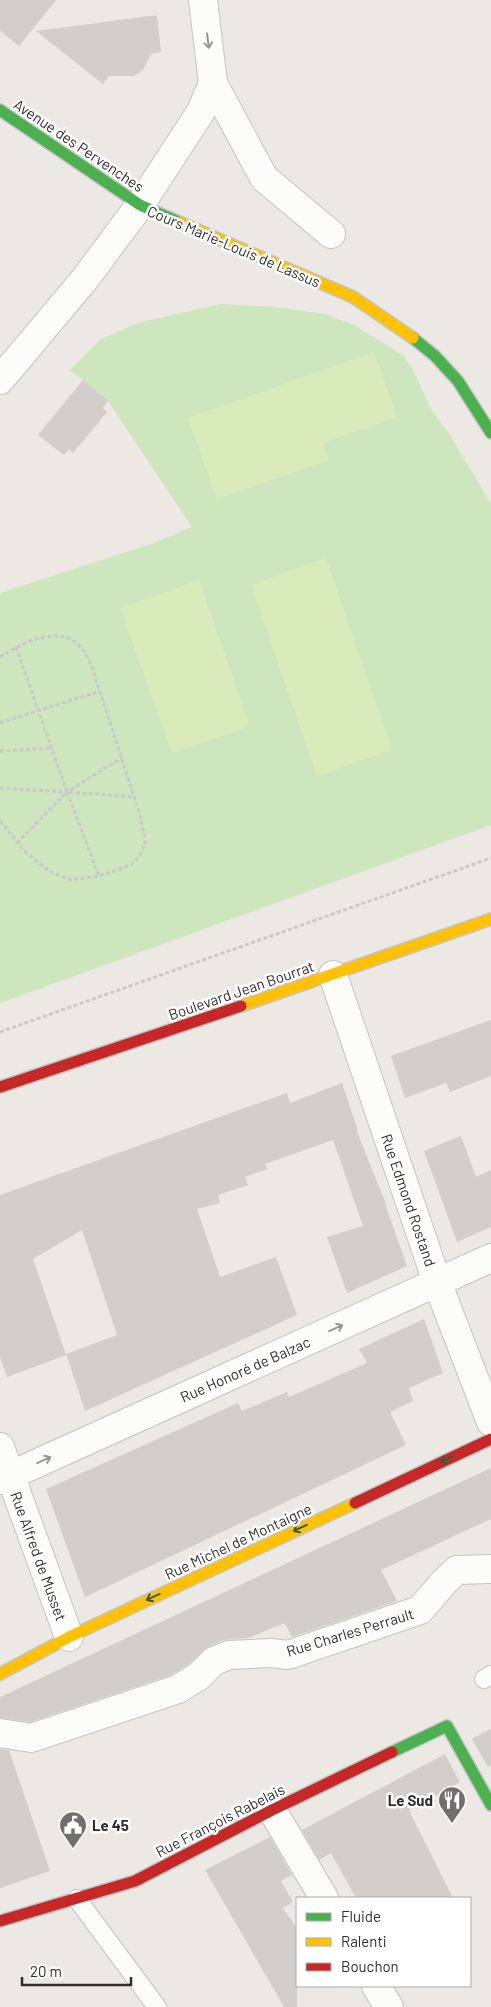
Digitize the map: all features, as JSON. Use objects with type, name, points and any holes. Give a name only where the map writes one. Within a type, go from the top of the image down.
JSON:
[{"type":"street","points":[[203,0],[213,83],[264,178],[331,234]]},
{"type":"street","points":[[140,205],[200,113],[213,83]]},
{"type":"street","name":"Avenue des Pervenches","points":[[0,110],[140,205]]},
{"type":"street","name":"Cours Marie-Louis de Lassus","points":[[0,380],[84,280],[140,205],[353,298],[385,316],[433,355],[459,382],[491,433]]},
{"type":"street","name":"Boulevard Jean Bourrat","points":[[0,1087],[332,975],[491,919]]},
{"type":"street","name":"Rue Edmond Rostand","points":[[332,975],[437,1282],[491,1422]]},
{"type":"street","name":"Rue Honoré de Balzac","points":[[5,1478],[491,1258]]},
{"type":"street","name":"Rue Michel de Montaigne","points":[[0,1674],[69,1637],[491,1439]]},
{"type":"street","name":"Rue Alfred de Musset","points":[[0,1447],[5,1478],[69,1637]]},
{"type":"street","name":"Rue Charles Perrault","points":[[0,1733],[31,1738],[178,1689],[199,1676],[214,1661],[229,1655],[271,1653],[288,1655],[420,1610],[457,1570],[491,1569]]},
{"type":"street","name":"Rue François Rabelais","points":[[0,1921],[135,1881],[272,1810],[447,1726],[491,1805]]},
{"type":"street","points":[[272,1810],[323,1897]]},
{"type":"street","points":[[377,1987],[389,2007]]},
{"type":"lane","points":[[77,1899],[157,2007]]},
{"type":"path","points":[[0,658],[16,647],[55,636],[69,639],[81,646],[91,664],[100,691],[134,797],[144,833],[145,844],[139,857],[131,865],[99,876],[71,880],[49,871],[23,850],[0,820]]},
{"type":"path","points":[[16,647],[99,876]]},
{"type":"path","points":[[0,723],[100,691]]},
{"type":"path","points":[[0,751],[52,748]]},
{"type":"path","points":[[17,843],[67,792],[121,758]]},
{"type":"path","points":[[0,788],[134,797]]},
{"type":"path","points":[[0,1032],[491,858]]},
{"type":"green space","points":[[221,304],[274,307],[325,314],[352,324],[404,356],[413,370],[432,411],[449,434],[491,504],[491,825],[0,1003],[0,593],[151,544],[192,527],[108,401],[70,370],[101,339],[141,322]]},
{"type":"green space","points":[[374,352],[397,417],[323,443],[329,460],[217,499],[188,418]]},
{"type":"green space","points":[[326,558],[392,750],[317,776],[251,585]]},
{"type":"green space","points":[[199,580],[250,726],[172,753],[120,608]]},
{"type":"building","points":[[0,0],[56,0],[19,46],[0,31]]},
{"type":"building","points":[[157,15],[161,52],[151,54],[143,70],[134,76],[109,76],[103,84],[36,31]]},
{"type":"building","points":[[83,380],[108,401],[103,408],[107,412],[73,453],[69,449],[64,455],[38,435]]},
{"type":"building","points":[[491,1020],[491,1076],[450,1092],[446,1083],[405,1098],[391,1056]]},
{"type":"building","points":[[342,1083],[357,1132],[386,1204],[407,1266],[347,1293],[327,1237],[363,1226],[333,1140],[265,1164],[267,1169],[245,1177],[248,1185],[218,1195],[220,1203],[197,1209],[220,1277],[276,1257],[297,1315],[85,1411],[66,1354],[117,1335],[82,1230],[33,1259],[66,1355],[7,1377],[0,1357],[0,1195],[287,1093],[290,1103]]},
{"type":"building","points":[[461,1136],[476,1177],[491,1170],[491,1227],[457,1242],[424,1151]]},
{"type":"building","points":[[424,1319],[443,1373],[409,1388],[413,1401],[390,1412],[406,1445],[85,1597],[46,1489],[238,1403],[242,1411],[287,1392],[289,1397],[367,1363],[359,1349]]},
{"type":"building","points":[[491,1468],[491,1519],[381,1570],[397,1601],[292,1637],[285,1623],[248,1638],[223,1640],[208,1647],[189,1664],[171,1675],[30,1722],[0,1718],[0,1697]]},
{"type":"building","points":[[491,1729],[491,1765],[488,1767],[472,1739]]},
{"type":"building","points":[[0,1749],[9,1750],[50,1871],[0,1888]]},
{"type":"building","points":[[445,1754],[460,1782],[409,1811],[452,1897],[355,1897],[331,1853],[319,1860],[302,1830]]},
{"type":"building","points":[[270,1837],[292,1875],[281,1881],[293,1902],[283,1908],[296,1928],[297,2007],[284,2007],[205,1870]]},
{"type":"traffic: fast","points":[[0,110],[140,205],[179,222]]},
{"type":"traffic: fast","points":[[413,338],[435,356],[458,381],[491,433]]},
{"type":"traffic: fast","points":[[392,1752],[447,1726],[491,1805]]},
{"type":"traffic: slow","points":[[179,222],[353,297],[413,338]]},
{"type":"traffic: slow","points":[[241,1006],[491,919]]},
{"type":"traffic: slow","points":[[0,1674],[69,1637],[355,1503]]},
{"type":"traffic: jam","points":[[0,1087],[241,1006]]},
{"type":"traffic: jam","points":[[355,1503],[491,1439]]},
{"type":"traffic: jam","points":[[0,1921],[135,1881],[272,1810],[392,1752]]},
{"type":"place","name":"Le Sud","points":[[452,1824]]},
{"type":"place","name":"Le 45","points":[[73,1849]]}]
